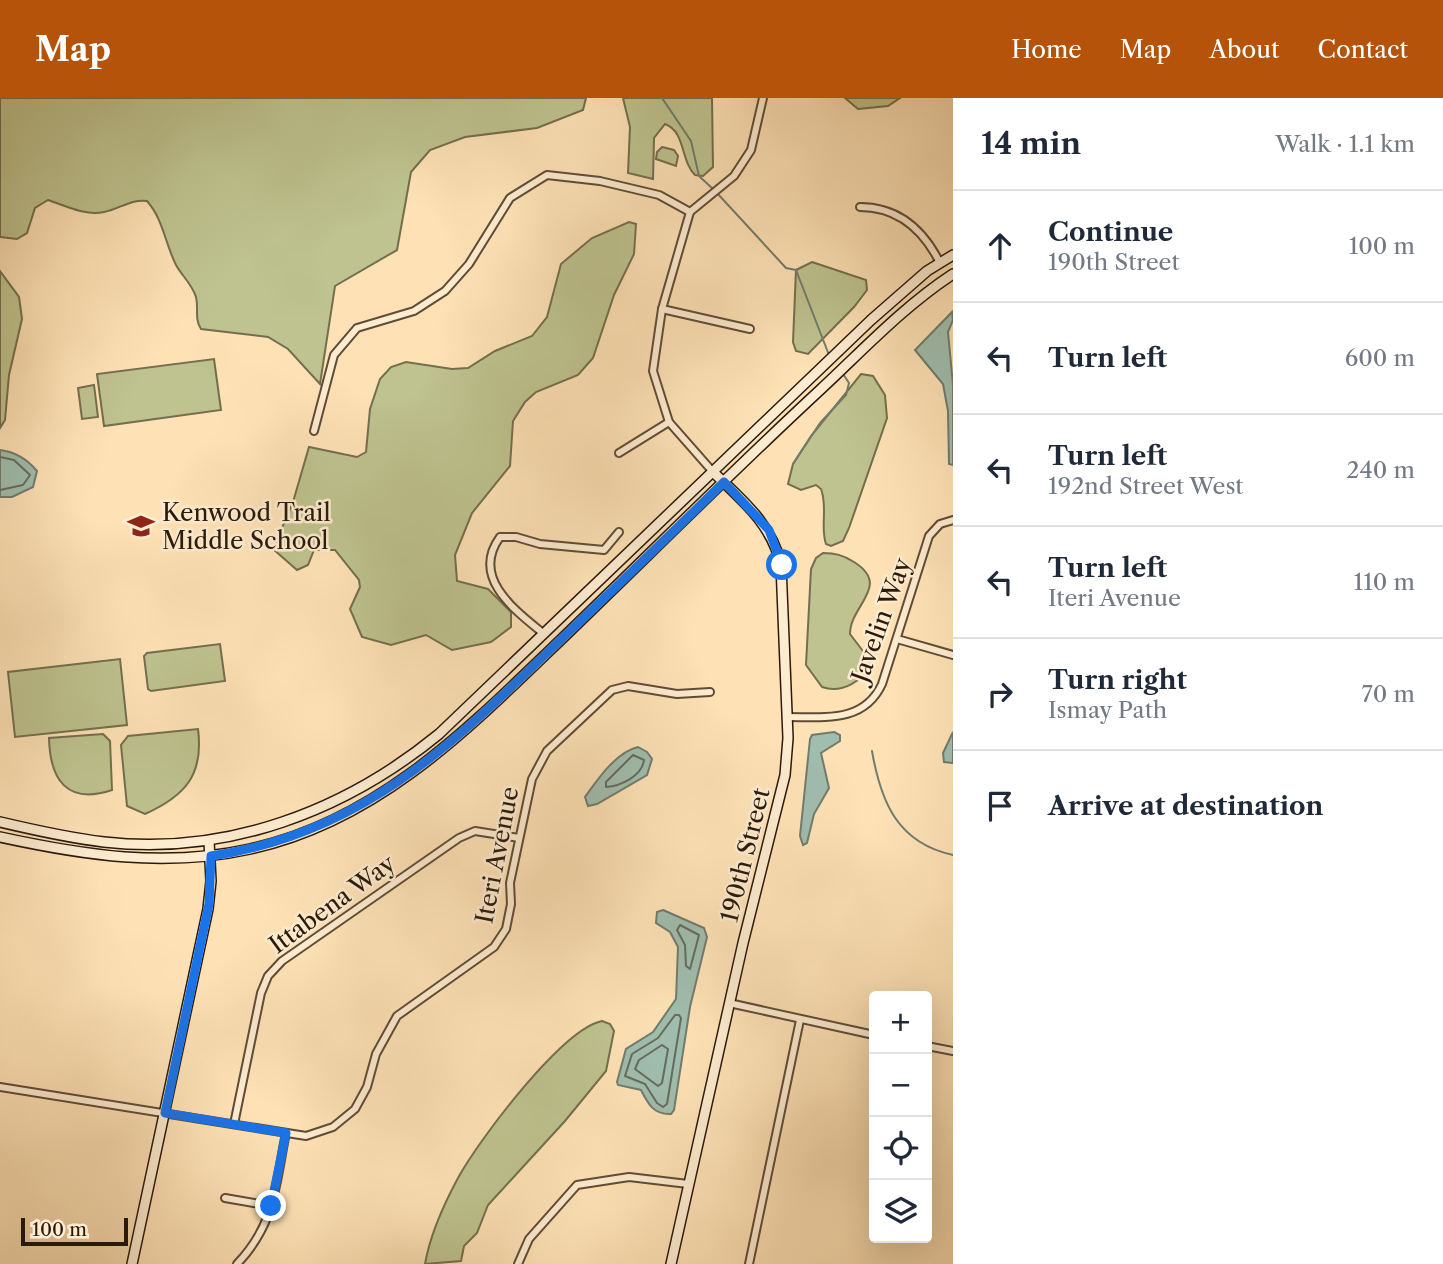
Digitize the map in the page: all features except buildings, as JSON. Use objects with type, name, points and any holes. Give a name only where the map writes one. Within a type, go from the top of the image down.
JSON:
[{"type":"main road","points":[[0,822],[107,842],[209,841],[307,815],[378,779],[439,734],[871,320],[953,255]]},
{"type":"main road","points":[[0,837],[102,856],[167,859],[211,856],[254,849],[312,831],[371,801],[404,780],[484,714],[911,305],[953,275]]},
{"type":"main road","name":"190th Street","points":[[671,1264],[729,1003],[779,805],[787,762],[788,717],[778,551],[763,523],[713,472]]},
{"type":"main road","points":[[132,1264],[209,904],[209,841]]},
{"type":"street","points":[[713,472],[669,422],[653,371],[662,309],[690,212],[734,176],[751,150],[763,98]]},
{"type":"street","points":[[314,431],[334,355],[357,328],[414,311],[444,291],[469,264],[510,198],[547,175],[600,181],[659,195],[690,212]]},
{"type":"street","points":[[860,207],[877,207],[907,220],[924,236],[940,263]]},
{"type":"street","points":[[662,309],[750,329]]},
{"type":"street","points":[[619,453],[669,422]]},
{"type":"street","name":"Javelin Way","points":[[788,717],[839,716],[861,710],[879,691],[929,536],[940,524],[953,520]]},
{"type":"street","points":[[544,634],[511,608],[494,585],[493,547],[500,537],[604,550],[620,532]]},
{"type":"street","points":[[897,639],[953,655]]},
{"type":"street","name":"Iteri Avenue","points":[[0,1087],[306,1136],[333,1127],[355,1109],[367,1087],[376,1054],[397,1016],[494,947],[506,929],[510,883],[519,838],[538,764],[547,751],[606,695],[628,686],[677,694],[710,692]]},
{"type":"street","name":"Ittabena Way","points":[[234,1124],[261,993],[268,976],[282,961],[459,838],[475,831],[519,838]]},
{"type":"street","points":[[729,1003],[869,1034]]},
{"type":"street","points":[[749,1264],[800,1020]]},
{"type":"street","points":[[932,1047],[953,1051]]},
{"type":"street","points":[[237,1264],[256,1245],[267,1223],[286,1133]]},
{"type":"street","points":[[517,1264],[529,1239],[577,1185],[640,1177],[688,1184]]},
{"type":"street","points":[[225,1198],[271,1206]]},
{"type":"green space","points":[[0,98],[586,98],[583,110],[537,128],[465,137],[430,150],[411,172],[397,250],[335,286],[320,384],[288,349],[268,337],[201,329],[194,292],[176,265],[160,223],[147,201],[135,201],[110,211],[90,213],[48,200],[35,208],[27,233],[17,239],[0,237]]},
{"type":"green space","points":[[623,98],[712,98],[713,167],[703,176],[695,175],[676,133],[665,124],[654,138],[653,179],[628,173],[630,127]]},
{"type":"green space","points":[[845,98],[900,98],[888,106],[858,109]]},
{"type":"green space","points":[[662,147],[674,150],[678,156],[676,166],[656,159],[657,152]]},
{"type":"green space","points":[[629,222],[636,224],[634,254],[614,295],[593,358],[578,375],[536,392],[525,402],[513,421],[510,466],[472,513],[455,555],[457,581],[488,589],[511,612],[511,627],[491,642],[452,650],[426,635],[391,645],[362,637],[350,609],[360,587],[359,580],[335,550],[314,550],[308,565],[297,570],[273,549],[293,502],[309,447],[357,457],[366,452],[370,409],[380,379],[391,367],[406,362],[452,369],[468,368],[495,351],[532,336],[547,317],[561,264],[592,238]]},
{"type":"green space","points":[[812,262],[866,280],[867,290],[808,354],[796,351],[793,342],[796,270]]},
{"type":"green space","points":[[0,271],[19,297],[22,319],[9,375],[5,420],[0,428]]},
{"type":"green space","points":[[214,359],[221,410],[104,426],[97,374]]},
{"type":"green space","points":[[861,374],[873,376],[885,395],[887,418],[849,528],[843,541],[831,546],[826,544],[824,537],[824,503],[821,489],[816,485],[801,490],[788,484],[793,464],[811,436]]},
{"type":"green space","points":[[94,385],[98,417],[82,419],[78,388]]},
{"type":"green space","points":[[823,553],[850,560],[865,571],[869,579],[869,588],[850,634],[872,663],[857,680],[837,689],[822,687],[806,665],[811,569],[816,558]]},
{"type":"green space","points":[[220,644],[225,681],[151,691],[148,689],[144,656],[147,653]]},
{"type":"green space","points":[[120,659],[127,725],[15,737],[8,672]]},
{"type":"green space","points":[[198,729],[198,759],[189,782],[181,791],[171,800],[145,814],[127,806],[121,745],[128,736]]},
{"type":"green space","points":[[103,734],[110,741],[112,790],[96,794],[73,791],[64,785],[53,766],[49,738]]},
{"type":"green space","points":[[602,1021],[610,1024],[614,1031],[606,1071],[565,1121],[488,1205],[477,1233],[464,1246],[461,1261],[425,1264],[434,1231],[448,1198],[483,1139],[544,1064],[585,1029]]},
{"type":"water","points":[[952,312],[953,320],[948,332],[953,385],[953,465],[949,464],[948,411],[943,384],[915,350]]},
{"type":"water","points":[[0,450],[21,457],[37,471],[33,487],[12,497],[0,497]]},
{"type":"water","points":[[834,732],[840,735],[840,741],[821,753],[829,788],[814,814],[807,843],[803,845],[800,836],[810,739],[812,735]]},
{"type":"water","points":[[953,732],[953,763],[944,762],[943,753]]},
{"type":"water","points":[[638,747],[652,759],[647,775],[597,804],[588,806],[585,797],[602,775],[622,754]]},
{"type":"water","points":[[663,910],[704,928],[707,937],[690,1007],[674,1110],[671,1114],[656,1111],[641,1090],[618,1085],[617,1082],[626,1049],[653,1032],[676,999],[678,947],[670,932],[656,923],[657,912]]},
{"type":"waterway","points":[[662,98],[691,141],[699,176],[713,189]]},
{"type":"waterway","points":[[717,193],[786,268],[796,270],[829,355]]},
{"type":"waterway","points":[[793,464],[820,423],[846,395],[849,383],[843,374]]},
{"type":"waterway","points":[[872,751],[881,788],[895,818],[918,841],[953,855]]},
{"type":"place","name":"Kenwood Trail Middle School","points":[[141,526]]},
{"type":"route","points":[[271,1206],[286,1133],[165,1113],[209,904],[211,856],[254,849],[312,831],[371,801],[426,764],[484,714],[724,482],[769,530],[782,565]]}]
